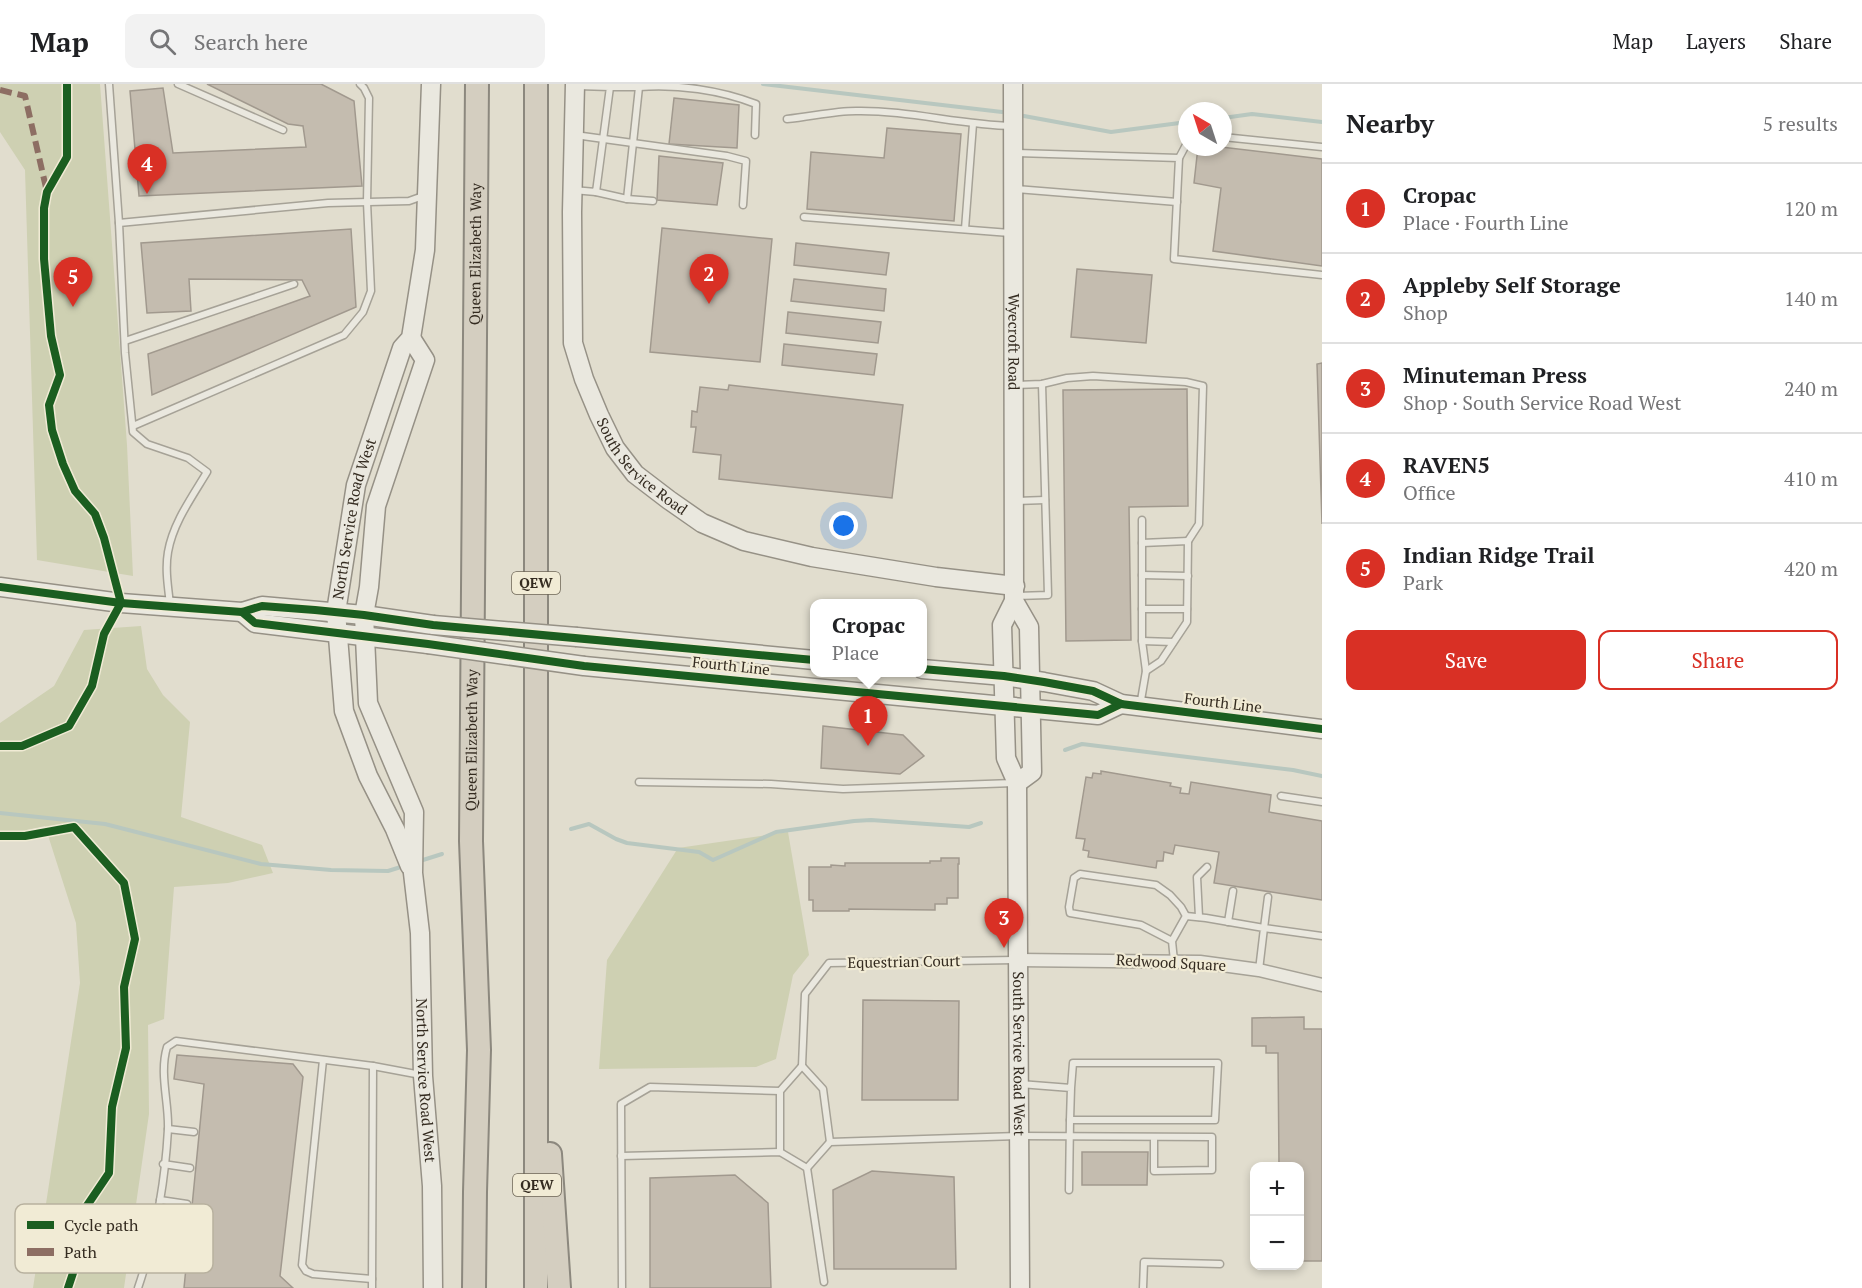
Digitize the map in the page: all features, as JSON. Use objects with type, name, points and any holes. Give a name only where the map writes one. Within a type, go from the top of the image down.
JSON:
[{"type":"highway","name":"Queen Elizabeth Way","points":[[474,1288],[479,1050],[471,829],[477,84]]},
{"type":"highway","name":"QEW","points":[[536,84],[536,1288]]},
{"type":"highway","points":[[537,1082],[549,1135],[559,1288]]},
{"type":"highway","points":[[467,1288],[475,1192]]},
{"type":"street","name":"North Service Road West","points":[[413,873],[395,829],[368,776],[344,711],[336,612],[356,485],[402,348],[411,338],[425,250],[431,84]]},
{"type":"street","name":"Wyecroft Road","points":[[1013,84],[1015,595],[1029,627],[1031,709]]},
{"type":"street","name":"South Service Road","points":[[575,85],[573,343],[584,380],[599,415],[615,448],[635,474],[702,523],[744,541],[812,557],[936,577],[1015,595]]},
{"type":"street","name":"North Service Road West","points":[[411,338],[425,360],[376,506],[369,587],[364,615],[368,703],[414,812],[413,873],[420,933],[423,1076],[432,1186],[433,1288]]},
{"type":"street","points":[[0,587],[121,603],[242,612]]},
{"type":"street","name":"Wyecroft Road","points":[[1005,706],[1002,625],[1015,595]]},
{"type":"street","name":"Fourth Line","points":[[242,612],[262,606],[336,612],[433,625],[810,660]]},
{"type":"street","name":"Fourth Line","points":[[242,612],[255,623],[584,666],[1098,715],[1121,704]]},
{"type":"street","name":"Fourth Line","points":[[927,669],[1004,676],[1093,691],[1121,704],[1322,729]]},
{"type":"street","name":"South Service Road West","points":[[1005,706],[1006,758],[1017,783],[1020,1288]]},
{"type":"street","points":[[1017,783],[1032,772],[1031,709]]},
{"type":"street","name":"Redwood Square","points":[[1018,960],[1200,962],[1259,970],[1322,985]]},
{"type":"lane","points":[[109,84],[133,432],[147,444],[188,458],[207,472],[178,522],[168,551],[166,572],[170,607]]},
{"type":"lane","points":[[178,84],[283,130]]},
{"type":"lane","points":[[133,426],[344,335],[363,312],[371,291],[367,202],[369,98],[360,84]]},
{"type":"lane","points":[[575,85],[639,87],[659,84],[730,93],[756,104],[755,135]]},
{"type":"lane","points":[[596,192],[610,87]]},
{"type":"lane","points":[[627,199],[639,87]]},
{"type":"lane","points":[[787,119],[856,111],[973,124],[1013,126]]},
{"type":"lane","points":[[965,229],[973,124]]},
{"type":"lane","points":[[574,135],[727,156],[746,161],[743,205]]},
{"type":"lane","points":[[1232,138],[1322,147]]},
{"type":"lane","points":[[1013,153],[1179,158],[1174,259],[1322,275]]},
{"type":"lane","points":[[1014,189],[1177,202]]},
{"type":"lane","points":[[573,190],[653,201]]},
{"type":"lane","points":[[119,223],[328,203],[409,201],[427,194]]},
{"type":"lane","points":[[804,217],[1014,233]]},
{"type":"lane","points":[[125,341],[294,284]]},
{"type":"lane","points":[[1014,385],[1042,384],[1067,378],[1093,376],[1186,382],[1203,386],[1199,524],[1188,541],[1187,622],[1161,660],[1146,672]]},
{"type":"lane","points":[[1015,595],[1048,595],[1042,384]]},
{"type":"lane","points":[[1014,501],[1045,500]]},
{"type":"lane","points":[[1140,706],[1146,672],[1142,641],[1142,520]]},
{"type":"lane","points":[[1142,543],[1188,541]]},
{"type":"lane","points":[[1142,575],[1188,576]]},
{"type":"lane","points":[[1142,609],[1187,609]]},
{"type":"lane","points":[[1142,641],[1173,642]]},
{"type":"lane","points":[[639,782],[771,784],[843,789],[1017,783]]},
{"type":"lane","points":[[1281,796],[1322,802]]},
{"type":"lane","points":[[1199,917],[1197,877],[1207,867]]},
{"type":"lane","points":[[1172,941],[1141,925],[1070,913],[1074,878],[1080,874],[1156,885],[1170,895],[1186,916]]},
{"type":"lane","points":[[1228,922],[1233,891]]},
{"type":"lane","points":[[1259,970],[1268,897]]},
{"type":"lane","points":[[1186,916],[1322,936]]},
{"type":"lane","points":[[1174,962],[1172,941],[1186,916]]},
{"type":"lane","name":"Equestrian Court","points":[[802,1066],[805,994],[829,963],[1018,960]]},
{"type":"lane","points":[[159,1204],[168,1129],[167,1092],[163,1073],[165,1054],[171,1043],[176,1041],[373,1066],[423,1076]]},
{"type":"lane","points":[[323,1060],[302,1265],[312,1274],[372,1279]]},
{"type":"lane","points":[[1069,1190],[1068,1137],[1073,1063],[1218,1063],[1215,1120],[1070,1120]]},
{"type":"lane","points":[[372,1288],[373,1066]]},
{"type":"lane","points":[[780,1152],[780,1091],[802,1066],[823,1089],[830,1142]]},
{"type":"lane","points":[[1019,1084],[1071,1088]]},
{"type":"lane","points":[[622,1288],[621,1104],[650,1088],[780,1091]]},
{"type":"lane","points":[[168,1129],[194,1132]]},
{"type":"lane","points":[[824,1282],[807,1168],[830,1142],[1019,1136],[1212,1137],[1212,1170],[1154,1171],[1154,1138]]},
{"type":"lane","points":[[621,1156],[780,1152],[807,1168]]},
{"type":"lane","points":[[163,1164],[190,1168]]},
{"type":"lane","points":[[160,1200],[187,1204]]},
{"type":"lane","points":[[1143,1288],[1144,1262],[1220,1264]]},
{"type":"lane","points":[[138,1288],[143,1273]]},
{"type":"green space","points":[[0,84],[100,84],[127,445],[133,576],[37,560],[25,170],[0,132]]},
{"type":"green space","points":[[141,626],[147,669],[163,695],[190,722],[181,817],[262,845],[273,873],[228,883],[174,887],[164,1019],[148,1025],[149,1114],[136,1204],[46,1204],[80,983],[76,923],[45,826],[0,836],[0,723],[54,686],[84,630]]},
{"type":"green space","points":[[788,832],[809,955],[793,975],[776,1059],[756,1067],[599,1069],[607,960],[678,848]]},
{"type":"green space","points":[[35,1273],[126,1273],[124,1288],[33,1288]]},
{"type":"building","points":[[207,84],[321,84],[354,101],[362,186],[139,196],[130,91],[163,88],[173,153],[306,147],[303,126],[288,124]]},
{"type":"building","points":[[674,98],[739,105],[737,148],[669,144]]},
{"type":"building","points":[[887,128],[961,134],[954,221],[807,209],[811,152],[884,158]]},
{"type":"building","points":[[1232,148],[1322,159],[1322,266],[1213,251],[1221,188],[1194,183],[1197,156],[1232,156]]},
{"type":"building","points":[[659,156],[723,163],[717,205],[657,200]]},
{"type":"building","points":[[662,228],[772,239],[760,362],[650,352]]},
{"type":"building","points":[[351,229],[356,307],[152,395],[148,354],[310,296],[302,280],[189,279],[191,311],[147,313],[141,243]]},
{"type":"building","points":[[796,243],[889,253],[886,275],[794,265]]},
{"type":"building","points":[[1077,269],[1152,275],[1146,343],[1071,337]]},
{"type":"building","points":[[794,279],[886,289],[884,311],[791,301]]},
{"type":"building","points":[[788,312],[881,322],[878,343],[786,333]]},
{"type":"building","points":[[784,344],[877,354],[874,375],[782,365]]},
{"type":"building","points":[[1322,363],[1322,524],[1317,364]]},
{"type":"building","points":[[729,385],[903,405],[892,498],[719,479],[721,455],[693,452],[696,427],[691,427],[692,411],[697,412],[700,387],[728,390]]},
{"type":"building","points":[[1187,389],[1188,506],[1129,507],[1131,640],[1066,641],[1063,390]]},
{"type":"building","points":[[823,726],[903,735],[924,756],[900,774],[821,768]]},
{"type":"building","points":[[1101,771],[1171,783],[1170,786],[1181,788],[1180,793],[1189,794],[1191,782],[1271,795],[1269,812],[1322,821],[1322,900],[1214,883],[1219,852],[1175,845],[1173,854],[1164,852],[1163,861],[1157,861],[1156,868],[1088,857],[1089,851],[1083,850],[1085,839],[1076,838],[1086,777],[1092,778],[1093,773],[1101,774]]},
{"type":"building","points":[[941,858],[959,858],[958,898],[947,898],[947,904],[935,904],[935,910],[813,911],[813,900],[809,900],[809,867],[845,866],[845,863],[930,863],[930,861],[941,861]]},
{"type":"building","points":[[863,1000],[959,1001],[958,1100],[862,1100]]},
{"type":"building","points":[[1304,1017],[1304,1029],[1322,1029],[1322,1261],[1304,1261],[1304,1162],[1279,1162],[1278,1053],[1266,1053],[1266,1046],[1252,1046],[1252,1018]]},
{"type":"building","points":[[177,1055],[293,1064],[303,1077],[280,1276],[293,1288],[184,1288],[185,1273],[213,1273],[213,1204],[192,1204],[204,1084],[174,1079]]},
{"type":"building","points":[[1082,1152],[1148,1152],[1147,1185],[1082,1185]]},
{"type":"building","points":[[872,1171],[954,1177],[956,1269],[834,1269],[833,1190]]},
{"type":"building","points":[[735,1175],[768,1203],[771,1288],[650,1288],[650,1178]]},
{"type":"waterway","points":[[763,84],[1002,112]]},
{"type":"waterway","points":[[1232,117],[1252,114],[1322,122]]},
{"type":"waterway","points":[[1024,116],[1111,132],[1178,123]]},
{"type":"waterway","points":[[1065,750],[1082,744],[1293,770],[1322,776]]},
{"type":"waterway","points":[[0,813],[105,824],[261,864],[331,870],[388,871],[404,866]]},
{"type":"waterway","points":[[571,829],[589,824],[627,843],[699,852],[713,860],[776,832],[854,821],[871,820],[969,827],[981,823]]},
{"type":"waterway","points":[[423,860],[442,854]]},
{"type":"marked path","points":[[0,90],[25,96],[47,192]]},
{"type":"cycle path","points":[[0,746],[22,746],[69,726],[92,686],[104,634],[121,603],[104,538],[95,514],[75,491],[63,464],[52,430],[49,405],[60,375],[51,336],[44,259],[44,208],[47,192],[67,157],[67,84]]},
{"type":"cycle path","points":[[0,587],[121,603],[242,612],[262,606],[315,610],[433,625],[810,660]]},
{"type":"cycle path","points":[[242,612],[255,623],[584,666],[1098,715],[1121,704]]},
{"type":"cycle path","points":[[927,669],[1044,682],[1093,691],[1121,704],[1322,729]]},
{"type":"cycle path","points":[[0,836],[25,836],[74,827],[124,883],[135,939],[124,987],[126,1048],[112,1107],[109,1173],[88,1204]]},
{"type":"cycle path","points":[[68,1288],[73,1273]]},
{"type":"place","name":"RAVEN5","points":[[147,194]]},
{"type":"place","name":"Appleby Self Storage","points":[[709,304]]},
{"type":"place","name":"Indian Ridge Trail","points":[[73,307]]},
{"type":"place","name":"Cropac","points":[[868,746]]},
{"type":"place","name":"Minuteman Press","points":[[1004,948]]}]
